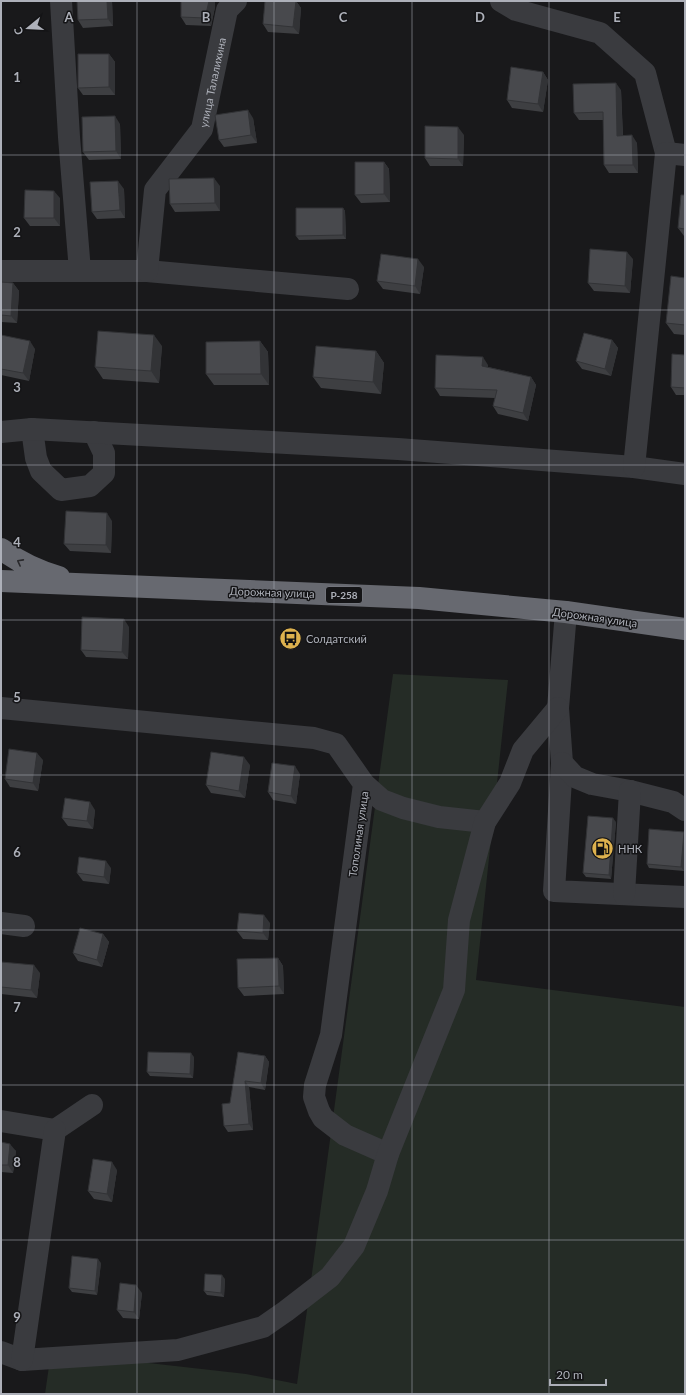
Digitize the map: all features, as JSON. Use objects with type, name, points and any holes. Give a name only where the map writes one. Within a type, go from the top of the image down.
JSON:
[{"type":"highway","points":[[1,548],[18,561],[45,573],[83,584]]},
{"type":"highway","name":"Дорожная улица","points":[[1,581],[419,598],[566,612],[685,629]]},
{"type":"street","points":[[61,1],[69,137],[80,271]]},
{"type":"street","name":"улица Талалихина","points":[[146,271],[155,190],[202,129],[227,10],[236,1]]},
{"type":"street","points":[[501,1],[516,10],[600,33],[645,73],[675,154],[634,467]]},
{"type":"street","points":[[1,271],[146,271],[348,289]]},
{"type":"street","points":[[32,429],[36,458],[41,471],[61,490],[90,486],[104,473],[104,453],[94,432]]},
{"type":"street","points":[[1,432],[32,429],[398,449],[634,467],[685,474]]},
{"type":"street","points":[[566,612],[558,708],[562,763],[554,891],[685,897]]},
{"type":"street","name":"Тополиная улица","points":[[1,708],[314,738],[336,744],[364,784],[331,1035],[315,1085],[314,1097],[318,1111],[323,1118],[345,1135],[388,1154]]},
{"type":"street","points":[[1,1352],[22,1360],[178,1350],[263,1327],[330,1277],[354,1246],[377,1191],[388,1154],[454,990],[459,920],[485,822],[510,783],[523,750],[558,708]]},
{"type":"street","points":[[562,763],[575,777],[592,784],[630,791],[674,802],[685,810]]},
{"type":"street","points":[[364,784],[382,800],[403,808],[439,817],[485,822]]},
{"type":"street","points":[[624,894],[630,791]]},
{"type":"street","points":[[1,923],[24,926]]},
{"type":"street","points":[[1,1121],[55,1130],[92,1105]]},
{"type":"street","points":[[22,1360],[55,1130]]},
{"type":"shaded area","points":[[393,674],[508,680],[476,980],[685,1007],[685,1394],[45,1394],[51,1352],[246,1374],[297,1384]]},
{"type":"building","points":[[77,1],[107,1],[108,19],[78,20]]},
{"type":"building","points":[[181,1],[209,1],[205,18],[181,17]]},
{"type":"building","points":[[265,1],[296,1],[293,27],[263,24]]},
{"type":"building","points":[[78,54],[109,54],[109,87],[78,88]]},
{"type":"building","points":[[511,67],[543,72],[538,104],[507,100]]},
{"type":"building","points":[[616,83],[617,136],[632,135],[633,165],[604,165],[603,112],[574,113],[573,84]]},
{"type":"building","points":[[248,110],[251,135],[219,140],[215,115]]},
{"type":"building","points":[[115,116],[116,151],[83,152],[82,117]]},
{"type":"building","points":[[425,126],[458,127],[458,159],[425,158]]},
{"type":"building","points":[[355,162],[384,162],[384,194],[355,195]]},
{"type":"building","points":[[214,178],[215,203],[170,204],[169,179]]},
{"type":"building","points":[[118,181],[120,210],[92,212],[90,182]]},
{"type":"building","points":[[25,190],[54,191],[54,218],[24,218]]},
{"type":"building","points":[[681,195],[685,195],[685,229],[678,228]]},
{"type":"building","points":[[296,208],[343,208],[343,235],[296,236]]},
{"type":"building","points":[[590,249],[627,252],[625,286],[588,283]]},
{"type":"building","points":[[381,254],[418,259],[415,286],[377,281]]},
{"type":"building","points":[[671,276],[685,278],[685,325],[666,323]]},
{"type":"building","points":[[1,282],[13,283],[11,316],[1,315]]},
{"type":"building","points":[[98,331],[154,335],[151,371],[95,367]]},
{"type":"building","points":[[584,333],[612,340],[605,369],[576,361]]},
{"type":"building","points":[[1,335],[30,341],[23,373],[1,369]]},
{"type":"building","points":[[260,341],[261,374],[206,374],[206,342]]},
{"type":"building","points":[[316,346],[376,351],[373,382],[313,377]]},
{"type":"building","points":[[672,354],[685,355],[685,388],[671,387]]},
{"type":"building","points":[[436,355],[483,357],[482,366],[531,377],[523,413],[493,406],[497,390],[435,388]]},
{"type":"building","points":[[66,511],[107,513],[106,545],[64,544]]},
{"type":"building","points":[[82,617],[124,619],[122,652],[81,650]]},
{"type":"building","points":[[9,749],[37,753],[33,783],[5,779]]},
{"type":"building","points":[[211,752],[244,757],[239,791],[206,785]]},
{"type":"building","points":[[272,763],[295,766],[291,796],[268,792]]},
{"type":"building","points":[[65,798],[90,802],[87,821],[62,818]]},
{"type":"building","points":[[588,816],[613,818],[609,875],[583,873]]},
{"type":"building","points":[[649,829],[684,832],[681,867],[647,864]]},
{"type":"building","points":[[79,857],[106,861],[104,877],[77,873]]},
{"type":"building","points":[[239,913],[264,915],[263,933],[237,931]]},
{"type":"building","points":[[80,928],[103,934],[97,960],[73,953]]},
{"type":"building","points":[[278,958],[279,986],[238,988],[237,959]]},
{"type":"building","points":[[1,962],[34,965],[31,990],[1,987]]},
{"type":"building","points":[[148,1052],[191,1053],[190,1074],[147,1072]]},
{"type":"building","points":[[238,1052],[265,1056],[261,1083],[245,1081],[249,1124],[224,1126],[222,1104],[230,1103]]},
{"type":"building","points":[[1,1142],[10,1144],[8,1165],[1,1165]]},
{"type":"building","points":[[93,1159],[112,1162],[107,1194],[88,1191]]},
{"type":"building","points":[[72,1256],[98,1259],[95,1291],[69,1288]]},
{"type":"building","points":[[205,1274],[222,1275],[221,1293],[204,1291]]},
{"type":"building","points":[[120,1283],[136,1285],[134,1312],[117,1310]]},
{"type":"place","name":"Солдатский","points":[[290,638]]},
{"type":"place","name":"ННК","points":[[602,848]]}]
